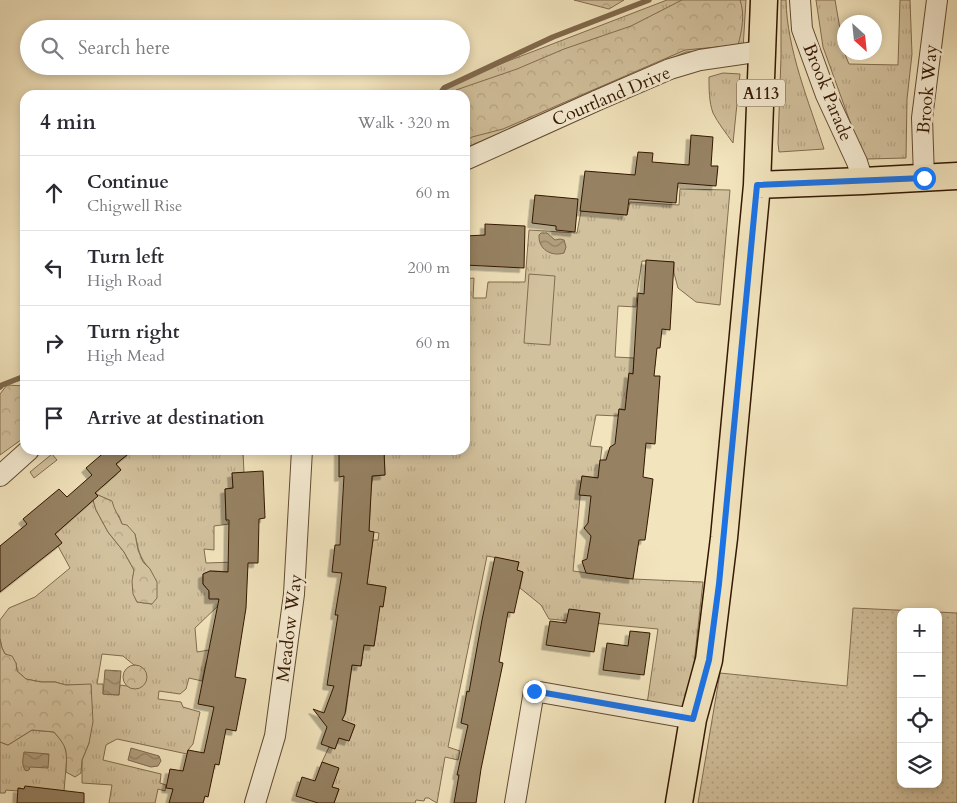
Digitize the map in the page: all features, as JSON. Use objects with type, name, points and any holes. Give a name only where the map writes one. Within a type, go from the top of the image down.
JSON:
[{"type":"main road","name":"A113","points":[[679,803],[693,719],[709,660],[719,584],[757,185],[764,0]]},
{"type":"main road","points":[[757,185],[957,176]]},
{"type":"street","name":"Brook Parade","points":[[800,0],[802,29],[826,95],[864,181]]},
{"type":"street","name":"Brook Way","points":[[924,178],[922,118],[937,0]]},
{"type":"street","name":"Courtland Drive","points":[[470,158],[670,69],[700,60],[762,50]]},
{"type":"street","points":[[0,476],[23,455]]},
{"type":"street","name":"Meadow Way","points":[[255,803],[275,736],[294,594],[302,455]]},
{"type":"street","points":[[514,803],[534,691],[693,719]]},
{"type":"green space","points":[[574,0],[624,0],[609,9]]},
{"type":"green space","points":[[667,0],[746,0],[743,49],[686,52],[470,146],[470,90],[442,90],[443,86]]},
{"type":"green space","points":[[682,0],[740,0],[742,22],[738,45],[685,50],[503,129],[470,138],[470,90],[456,90],[631,26]]},
{"type":"green space","points":[[781,0],[786,0],[790,38],[824,149],[779,152]]},
{"type":"green space","points":[[816,0],[835,0],[838,15],[837,60],[847,60],[849,64],[898,65],[900,0],[910,0],[912,54],[907,99],[906,158],[867,159],[861,152],[823,47]]},
{"type":"green space","points":[[723,73],[740,74],[733,143],[713,113],[710,100],[709,77]]},
{"type":"green space","points":[[680,189],[730,190],[720,305],[696,302],[678,288],[674,273],[674,262],[642,261],[636,307],[618,306],[615,357],[634,358],[633,374],[629,374],[626,398],[630,410],[619,409],[618,416],[596,415],[590,446],[602,447],[598,478],[582,476],[573,571],[633,579],[703,582],[688,718],[646,711],[658,629],[549,619],[541,605],[520,588],[523,572],[517,570],[519,562],[487,556],[448,747],[460,751],[458,760],[445,757],[437,803],[429,798],[425,798],[424,801],[416,800],[415,803],[334,803],[339,789],[332,787],[338,768],[322,762],[329,747],[335,749],[339,738],[349,741],[355,725],[342,720],[346,711],[352,665],[361,666],[364,645],[374,646],[377,628],[371,627],[376,606],[383,607],[386,587],[367,584],[373,540],[378,540],[379,533],[369,531],[373,476],[385,475],[384,455],[470,455],[470,278],[474,278],[473,298],[486,298],[488,282],[525,282],[529,230],[577,233],[581,211],[627,215],[630,202],[679,205]]},
{"type":"green space","points":[[529,274],[555,276],[550,345],[524,343]]},
{"type":"green space","points":[[7,385],[20,386],[20,441],[0,455],[0,394]]},
{"type":"green space","points":[[51,455],[57,460],[34,478],[30,472]]},
{"type":"green space","points":[[127,455],[243,455],[244,473],[232,473],[233,488],[225,489],[226,520],[229,524],[214,526],[214,550],[204,549],[206,563],[236,562],[237,572],[210,571],[203,574],[203,584],[209,591],[209,598],[220,599],[220,604],[195,628],[197,652],[209,650],[221,665],[206,662],[202,681],[189,678],[186,689],[180,694],[159,691],[158,699],[181,702],[183,707],[200,712],[193,744],[187,754],[117,739],[106,745],[103,760],[161,774],[160,783],[166,785],[165,791],[158,789],[155,803],[109,803],[112,785],[82,783],[82,760],[89,743],[91,685],[66,685],[26,679],[17,671],[16,663],[5,654],[0,639],[0,620],[9,608],[35,597],[70,568],[58,546],[62,543],[55,534],[93,500],[96,510],[108,532],[124,552],[134,570],[132,586],[137,602],[152,604],[150,569],[141,557],[135,534],[122,524],[111,501],[98,495],[90,487],[103,486],[121,470],[116,464]],"holes":[[[102,654],[123,656],[134,665],[139,666],[131,688],[120,685],[119,695],[103,694],[103,684],[97,684]]]},
{"type":"green space","points":[[98,495],[112,501],[122,524],[127,525],[135,534],[138,550],[143,562],[150,569],[157,582],[157,598],[152,604],[137,602],[133,594],[132,581],[134,570],[124,552],[108,532],[96,510],[93,500]]},
{"type":"green space","points":[[853,608],[897,610],[897,788],[942,788],[942,612],[957,613],[957,803],[698,803],[720,673],[847,686]]},
{"type":"green space","points":[[0,639],[5,654],[12,656],[16,663],[17,671],[26,679],[66,685],[91,684],[93,722],[89,743],[82,760],[81,773],[75,777],[66,772],[66,750],[54,732],[32,730],[8,745],[0,742]]},
{"type":"green space","points":[[135,665],[143,669],[147,677],[143,685],[135,689],[127,685],[123,677],[127,669]]},
{"type":"green space","points":[[32,730],[54,732],[64,744],[67,756],[64,791],[25,787],[24,789],[19,788],[18,791],[6,790],[5,793],[0,793],[0,742],[8,745]]},
{"type":"water","points":[[541,233],[547,233],[555,240],[564,240],[566,247],[564,253],[554,254],[546,251],[539,240]]},
{"type":"water","points":[[105,670],[121,671],[119,695],[103,694]]},
{"type":"water","points":[[131,748],[159,756],[161,761],[158,766],[151,767],[128,760]]},
{"type":"water","points":[[24,752],[49,754],[48,768],[30,767],[26,771],[23,764]]},
{"type":"building","points":[[691,135],[713,137],[711,166],[718,166],[716,186],[678,183],[676,203],[629,199],[627,215],[580,211],[585,171],[635,175],[638,152],[653,153],[652,162],[689,165]]},
{"type":"building","points":[[535,195],[578,199],[575,232],[556,230],[556,226],[532,223]]},
{"type":"building","points":[[485,224],[525,226],[524,268],[470,265],[470,236],[485,235]]},
{"type":"building","points":[[646,260],[674,262],[670,330],[662,329],[660,348],[657,348],[654,376],[660,376],[655,444],[646,443],[643,477],[653,479],[650,503],[645,540],[639,540],[633,579],[586,573],[582,561],[587,559],[591,536],[584,528],[588,523],[591,496],[579,495],[582,476],[598,478],[600,460],[606,460],[610,447],[615,444],[619,409],[625,410],[629,373],[633,374],[638,293],[644,294]]},
{"type":"building","points":[[101,455],[127,455],[116,464],[121,470],[95,493],[98,496],[55,534],[62,543],[0,592],[0,546],[27,524],[23,519],[59,489],[67,497],[92,475],[86,468]]},
{"type":"building","points":[[339,455],[384,455],[385,475],[372,476],[369,531],[374,532],[367,584],[386,587],[383,607],[380,606],[374,646],[364,645],[361,666],[352,665],[345,714],[342,720],[355,725],[349,741],[339,738],[335,749],[321,744],[327,727],[313,709],[324,713],[334,686],[327,685],[338,615],[335,615],[342,573],[332,572],[335,545],[340,545],[344,476],[339,477]]},
{"type":"building","points":[[263,471],[265,518],[259,519],[258,563],[248,563],[246,608],[235,677],[246,679],[236,731],[226,729],[219,765],[215,764],[208,797],[205,796],[203,803],[169,803],[173,789],[166,788],[170,769],[183,771],[188,750],[204,753],[214,707],[198,704],[219,599],[209,599],[209,591],[203,584],[203,574],[210,571],[228,572],[229,520],[226,520],[225,489],[233,488],[232,473]]},
{"type":"building","points":[[495,557],[519,562],[517,570],[523,572],[514,613],[508,612],[499,662],[503,663],[481,769],[476,803],[454,803],[459,775],[457,775],[468,725],[461,723],[467,691],[469,692]]},
{"type":"building","points":[[569,609],[600,613],[594,652],[546,645],[550,621],[566,623]]},
{"type":"building","points":[[630,631],[650,633],[644,675],[603,670],[607,643],[628,646]]},
{"type":"building","points":[[322,762],[339,768],[332,787],[339,789],[334,803],[318,803],[296,796],[302,777],[315,781]]},
{"type":"building","points":[[25,786],[84,793],[84,803],[17,803],[18,788],[24,789]]},
{"type":"waterway","points":[[443,90],[553,37],[649,0]]},
{"type":"waterway","points":[[0,387],[20,378]]},
{"type":"route","points":[[534,691],[693,719],[709,660],[719,584],[757,185],[924,178]]}]
